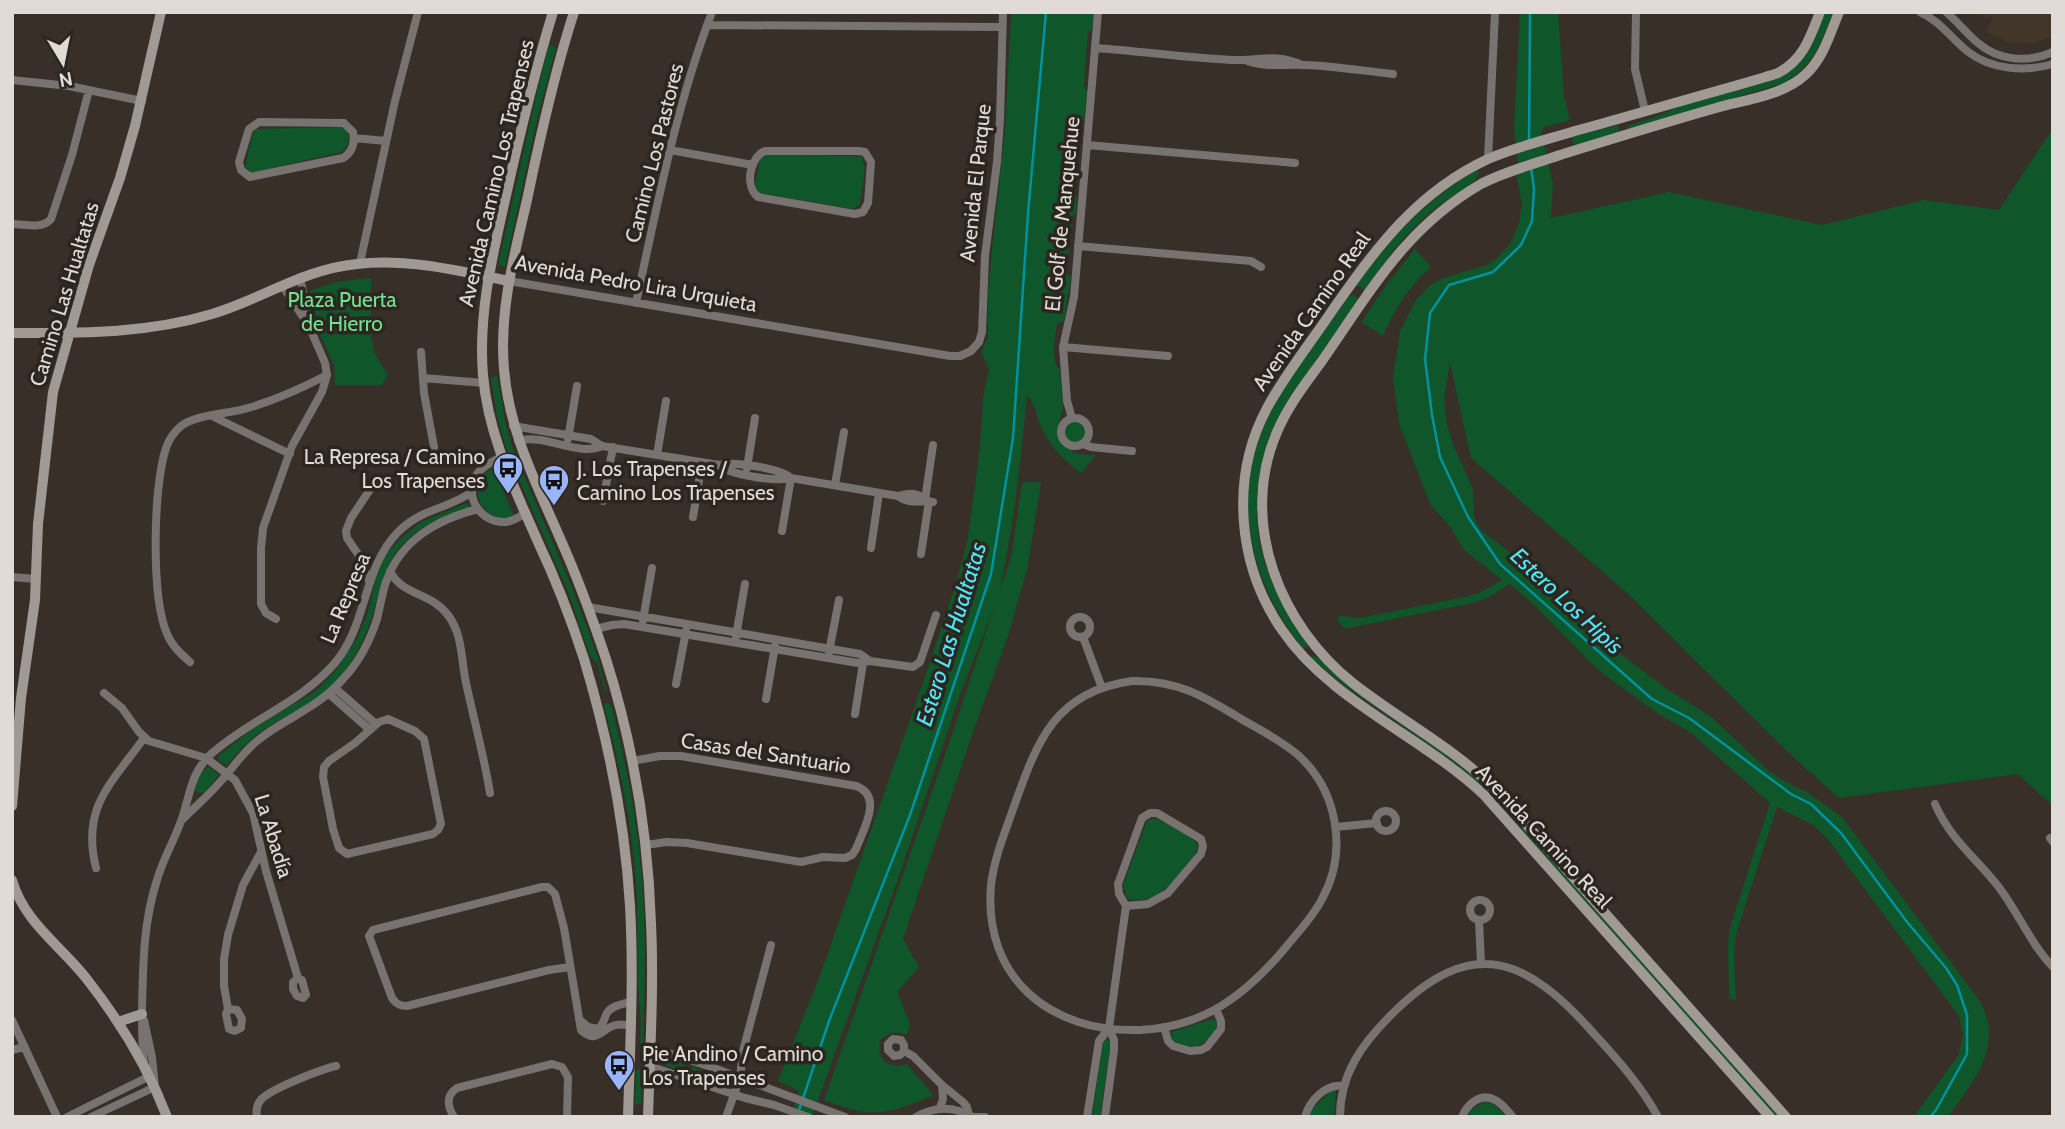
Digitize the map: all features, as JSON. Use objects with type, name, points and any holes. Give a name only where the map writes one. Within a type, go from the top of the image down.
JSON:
[{"type":"main road","name":"Camino Las Hualtatas","points":[[12,803],[20,707],[33,622],[38,524],[51,409],[89,265],[124,165],[142,101],[161,12]]},
{"type":"main road","name":"Avenida Camino Los Trapenses","points":[[554,12],[526,107],[488,277],[482,334],[484,383],[501,457],[567,611],[593,689],[613,774],[626,860],[631,944],[628,1117]]},
{"type":"main road","name":"Avenida Camino Los Trapenses","points":[[574,12],[547,111],[509,281],[504,312],[503,356],[506,392],[518,442],[596,629],[632,761],[646,845],[652,953],[648,1117]]},
{"type":"main road","name":"Avenida Camino Real","points":[[1769,1117],[1484,795],[1452,767],[1325,677],[1300,653],[1273,617],[1255,579],[1244,530],[1244,485],[1252,444],[1267,409],[1282,384],[1385,238],[1416,207],[1452,180],[1488,159],[1784,69],[1796,61],[1804,50],[1820,12]]},
{"type":"main road","points":[[1631,116],[1625,125],[1626,134],[1792,85],[1806,75],[1821,55],[1839,12]]},
{"type":"main road","points":[[547,31],[555,43],[565,44]]},
{"type":"main road","name":"Avenida Camino Real","points":[[1626,134],[1511,171],[1482,184],[1443,210],[1398,253],[1287,412],[1272,445],[1264,478],[1262,519],[1269,558],[1289,605],[1316,646],[1353,683],[1453,753],[1494,788],[1786,1117]]},
{"type":"main road","points":[[1471,191],[1484,172],[1488,159]]},
{"type":"main road","name":"Avenida Pedro Lira Urquieta","points":[[12,333],[122,331],[180,323],[237,305],[300,277],[360,263],[410,264],[509,281]]},
{"type":"main road","points":[[1348,290],[1358,293],[1363,301]]},
{"type":"main road","points":[[1300,653],[1308,653],[1316,646]]},
{"type":"main road","points":[[593,689],[603,697],[616,696]]},
{"type":"main road","points":[[12,880],[20,901],[32,920],[86,978],[118,1022],[149,1076],[167,1117]]},
{"type":"main road","points":[[118,1022],[142,1014]]},
{"type":"main road","points":[[629,1046],[637,1058],[649,1066]]},
{"type":"street","points":[[360,263],[404,61],[418,12]]},
{"type":"street","name":"Camino Los Pastores","points":[[636,303],[670,150],[688,83],[712,12]]},
{"type":"street","name":"Avenida El Parque","points":[[968,353],[979,342],[982,332],[985,256],[1000,120],[1003,12]]},
{"type":"street","name":"El Golf de Manquehue","points":[[1072,418],[1067,395],[1063,346],[1072,309],[1098,12]]},
{"type":"street","points":[[1488,159],[1495,12]]},
{"type":"street","points":[[1636,12],[1635,69],[1644,111]]},
{"type":"street","points":[[1920,12],[1938,22],[1967,51],[1987,62],[2019,69],[2053,64]]},
{"type":"street","points":[[1946,12],[1976,41],[2001,55],[2030,58],[2053,52]]},
{"type":"street","points":[[707,25],[1002,27]]},
{"type":"street","points":[[1095,48],[1245,60],[1263,57],[1302,65],[1393,74]]},
{"type":"street","points":[[12,80],[41,82],[142,101]]},
{"type":"street","points":[[12,224],[40,226],[46,225],[51,219],[89,90]]},
{"type":"street","points":[[340,122],[351,129],[354,138],[351,150],[339,159],[254,178],[247,176],[240,166],[248,132],[256,123],[340,122]]},
{"type":"street","points":[[354,138],[386,141]]},
{"type":"street","points":[[1087,145],[1295,163]]},
{"type":"street","points":[[670,150],[753,165]]},
{"type":"street","points":[[765,151],[861,151],[871,162],[867,206],[863,212],[855,214],[758,197],[750,187],[753,165],[756,156],[765,151]]},
{"type":"street","points":[[1078,246],[1251,261],[1261,267]]},
{"type":"street","points":[[300,277],[309,326]]},
{"type":"street","name":"Avenida Pedro Lira Urquieta","points":[[509,281],[950,356],[968,353]]},
{"type":"street","points":[[276,619],[266,612],[261,604],[261,541],[267,512],[296,438],[322,392],[327,375],[326,363],[309,326],[282,285]]},
{"type":"street","points":[[1063,346],[1168,356]]},
{"type":"street","points":[[421,352],[434,447]]},
{"type":"street","points":[[190,662],[169,639],[160,611],[156,563],[163,457],[172,435],[186,423],[260,405],[327,375]]},
{"type":"street","points":[[423,378],[484,383]]},
{"type":"street","points":[[568,440],[577,386]]},
{"type":"street","points":[[657,455],[666,401]]},
{"type":"street","points":[[212,416],[290,454]]},
{"type":"street","points":[[746,470],[755,418]]},
{"type":"street","points":[[1083,444],[1089,434],[1088,425],[1081,419],[1072,418],[1063,425],[1062,436],[1065,442],[1072,446],[1083,444],[1132,451]]},
{"type":"street","points":[[513,426],[568,440],[590,449],[613,447],[719,465],[727,471],[746,470],[778,480],[791,478],[898,496],[916,503],[929,501]]},
{"type":"street","points":[[835,485],[844,432]]},
{"type":"street","points":[[518,442],[532,439],[568,440]]},
{"type":"street","points":[[920,554],[929,501],[933,446]]},
{"type":"street","points":[[603,501],[613,447]]},
{"type":"street","points":[[501,457],[476,475],[472,492],[474,503],[487,517],[502,522],[511,521],[526,513]]},
{"type":"street","points":[[692,517],[702,462]]},
{"type":"street","points":[[782,531],[791,478]]},
{"type":"street","points":[[369,582],[362,560],[347,538],[346,531],[351,518],[377,479]]},
{"type":"street","name":"La Represa","points":[[149,1076],[141,1033],[142,955],[147,920],[161,867],[200,766],[206,758],[247,727],[322,678],[352,638],[369,582],[382,553],[414,519],[472,492]]},
{"type":"street","points":[[871,548],[879,493]]},
{"type":"street","name":"La Represa","points":[[181,821],[254,743],[306,711],[332,691],[350,671],[366,645],[390,571],[418,536],[445,521],[478,509]]},
{"type":"street","points":[[362,560],[382,553]]},
{"type":"street","points":[[642,627],[652,568]]},
{"type":"street","name":"La Represa","points":[[390,571],[402,587],[434,601],[454,625],[460,642],[465,679],[478,727],[490,793]]},
{"type":"street","points":[[12,577],[36,579]]},
{"type":"street","points":[[735,643],[745,584]]},
{"type":"street","name":"La Represa","points":[[383,593],[402,587]]},
{"type":"street","points":[[829,654],[839,600]]},
{"type":"street","points":[[588,607],[737,633],[775,644],[866,662],[910,667],[920,662],[936,615]]},
{"type":"street","points":[[596,629],[618,624],[735,643],[775,644]]},
{"type":"street","points":[[676,684],[687,624]]},
{"type":"street","points":[[1083,637],[1102,688]]},
{"type":"street","points":[[766,699],[775,644]]},
{"type":"street","points":[[855,714],[866,662]]},
{"type":"street","points":[[1144,681],[1177,686],[1201,695],[1284,744],[1307,765],[1325,791],[1336,827],[1335,864],[1321,902],[1268,968],[1246,989],[1216,1009],[1193,1020],[1139,1030],[1088,1024],[1053,1011],[1032,997],[1007,969],[999,951],[993,928],[991,902],[993,872],[1037,745],[1062,713],[1102,688],[1144,681]]},
{"type":"street","points":[[332,691],[373,727]]},
{"type":"street","points":[[96,868],[91,842],[94,814],[100,800],[144,737],[122,708],[104,693]]},
{"type":"street","points":[[384,719],[391,719],[419,733],[424,739],[441,824],[433,834],[347,854],[337,845],[323,772],[329,761],[373,727],[384,719]]},
{"type":"street","name":"La Abadía","points":[[144,737],[160,746],[206,758],[235,780],[251,807],[261,852],[299,978]]},
{"type":"street","name":"Casas del Santuario","points":[[632,761],[667,755],[681,756],[856,786],[868,793],[871,802],[856,849],[852,855],[845,858],[823,857],[801,862],[687,843],[646,845]]},
{"type":"street","points":[[1935,804],[1954,837],[1997,886],[2038,949],[2053,967]]},
{"type":"street","points":[[1087,1117],[1099,1041],[1109,1028],[1126,906],[1119,894],[1118,884],[1144,816],[1157,813],[1199,838],[1203,846],[1201,855],[1168,893],[1148,904],[1126,906]]},
{"type":"street","points":[[1336,827],[1377,823]]},
{"type":"street","points":[[228,1009],[224,973],[228,935],[243,885],[261,852]]},
{"type":"street","points":[[570,967],[404,1006],[398,1005],[392,998],[369,936],[373,930],[548,887],[555,894],[564,928],[581,1030],[590,1036],[602,1034],[616,1024],[630,1026]]},
{"type":"street","points":[[1479,920],[1481,964]]},
{"type":"street","points":[[726,1117],[740,1078],[743,1051],[771,945]]},
{"type":"street","points":[[1340,1117],[1343,1086],[1351,1065],[1382,1024],[1410,998],[1444,973],[1461,967],[1492,964],[1530,975],[1585,1023],[1621,1063],[1658,1117]]},
{"type":"street","points":[[579,1019],[588,1027],[598,1029],[604,1024],[608,1011],[630,1002]]},
{"type":"street","points":[[1164,1027],[1168,1041],[1173,1046],[1190,1051],[1200,1050],[1209,1044],[1221,1029],[1216,1009]]},
{"type":"street","name":"La Represa","points":[[142,1014],[149,1042],[149,1076]]},
{"type":"street","points":[[12,1020],[57,1117]]},
{"type":"street","points":[[1105,1117],[1114,1050],[1114,1040],[1109,1028]]},
{"type":"street","points":[[12,1050],[24,1047]]},
{"type":"street","points":[[650,1047],[845,1117]]},
{"type":"street","points":[[904,1051],[913,1056],[963,1102],[972,1116]]},
{"type":"street","points":[[454,1117],[448,1099],[457,1087],[552,1064],[562,1067],[567,1073],[568,1117]]},
{"type":"street","points":[[257,1117],[257,1107],[264,1096],[313,1073],[336,1066]]},
{"type":"street","points":[[649,1066],[808,1117]]},
{"type":"street","points":[[67,1117],[149,1076]]},
{"type":"street","points":[[89,1105],[93,1116],[149,1076]]},
{"type":"street","points":[[940,1108],[943,1099],[942,1085]]},
{"type":"street","points":[[1305,1117],[1310,1106],[1323,1091],[1330,1086],[1343,1086]]},
{"type":"street","points":[[1462,1117],[1473,1102],[1486,1097],[1497,1100],[1513,1117]]},
{"type":"street","points":[[916,1117],[940,1108],[985,1117]]},
{"type":"shaded area","points":[[1977,12],[2053,12],[2053,37],[2035,43],[2008,42],[1986,32],[1993,17],[1985,17]]},
{"type":"green space","points":[[1011,12],[1094,12],[1092,29],[1088,33],[1084,121],[1080,123],[1079,132],[1074,192],[1077,196],[1076,214],[1072,216],[1071,235],[1068,238],[1066,273],[1071,277],[1064,321],[1057,324],[1054,348],[1055,360],[1060,370],[1063,407],[1057,432],[1060,442],[1077,454],[1096,455],[1081,473],[1070,464],[1047,437],[1027,395],[1016,492],[1000,588],[1011,558],[1022,482],[1041,482],[1028,566],[1008,636],[903,939],[919,967],[897,992],[910,1024],[907,1035],[893,1033],[880,1040],[880,1053],[885,1062],[894,1065],[907,1064],[934,1096],[897,1109],[876,1112],[846,1108],[824,1100],[994,607],[960,695],[897,882],[812,1117],[790,1117],[799,1091],[778,1081],[819,978],[927,671],[968,538],[980,447],[983,397],[989,369],[981,352],[988,336],[988,291],[1005,130]]},
{"type":"green space","points":[[1520,12],[1558,12],[1564,96],[1570,120],[1544,127],[1541,131],[1553,184],[1551,218],[1669,192],[1822,225],[1924,200],[1999,210],[2053,128],[2053,806],[2018,774],[1839,798],[1791,755],[1626,592],[1471,458],[1450,363],[1444,398],[1447,425],[1473,489],[1474,517],[1481,530],[1538,574],[1608,644],[1670,691],[1710,716],[1769,771],[1807,792],[1842,817],[1979,1000],[1989,1032],[1988,1048],[1976,1076],[1948,1117],[1914,1117],[1959,1054],[1963,1034],[1959,1016],[1826,837],[1813,825],[1777,807],[1736,934],[1736,1000],[1729,999],[1729,931],[1770,803],[1691,733],[1654,711],[1605,675],[1510,584],[1473,603],[1349,628],[1343,628],[1337,619],[1339,616],[1360,618],[1465,597],[1479,593],[1502,580],[1464,550],[1449,525],[1430,504],[1399,423],[1393,378],[1400,331],[1416,300],[1430,285],[1443,278],[1487,265],[1496,259],[1510,244],[1519,224],[1522,203],[1517,179],[1514,129]]},
{"type":"green space","points":[[1825,12],[1833,12],[1815,53],[1803,69],[1784,83],[1628,128],[1678,107],[1779,78],[1798,64],[1809,50]]},
{"type":"green space","points":[[549,44],[556,48],[537,120],[505,267],[498,265]]},
{"type":"green space","points":[[1618,125],[1619,132],[1574,146],[1572,137]]},
{"type":"green space","points":[[257,129],[347,129],[349,139],[346,148],[341,152],[256,172],[245,167],[253,132]]},
{"type":"green space","points":[[767,155],[861,156],[865,168],[860,204],[854,209],[759,193],[755,186],[760,158]]},
{"type":"green space","points":[[1479,170],[1470,185],[1432,211],[1410,232],[1364,292],[1361,287],[1356,286],[1411,220],[1437,197]]},
{"type":"green space","points":[[1415,249],[1431,267],[1403,299],[1383,336],[1361,322]]},
{"type":"green space","name":"Plaza Puerta de Hierro","points":[[371,278],[371,336],[375,354],[388,375],[382,385],[335,385],[334,366],[320,334],[309,291],[336,282]]},
{"type":"green space","points":[[1349,296],[1357,297],[1357,301],[1283,408],[1267,446],[1258,487],[1261,549],[1275,589],[1308,644],[1308,647],[1303,648],[1270,596],[1258,567],[1248,507],[1250,477],[1256,446],[1277,401]]},
{"type":"green space","points":[[497,376],[506,426],[514,452],[573,590],[598,658],[607,692],[597,663],[590,656],[569,594],[508,454],[497,417],[491,377]]},
{"type":"green space","points":[[1075,421],[1083,424],[1086,432],[1083,440],[1075,443],[1067,440],[1064,432],[1067,424]]},
{"type":"green space","points":[[493,468],[514,515],[503,518],[494,516],[480,503],[479,484],[483,475]]},
{"type":"green space","points":[[467,503],[469,509],[421,529],[395,554],[384,577],[368,628],[338,679],[319,696],[254,737],[228,764],[219,761],[219,755],[257,726],[316,691],[337,669],[357,638],[367,615],[381,564],[399,540],[421,522]]},
{"type":"green space","points":[[1310,657],[1319,657],[1450,756],[1487,788],[1780,1117],[1776,1117],[1491,795],[1455,763],[1345,686]]},
{"type":"green space","points":[[605,703],[611,705],[623,757],[641,862],[645,950],[643,1054],[640,1038],[637,900],[633,851],[626,802]]},
{"type":"green space","points":[[209,767],[218,776],[205,792],[199,793],[195,791],[197,780]]},
{"type":"green space","points":[[1154,818],[1190,837],[1198,846],[1196,853],[1175,879],[1158,894],[1138,900],[1127,898],[1123,885],[1147,821]]},
{"type":"green space","points":[[1212,1019],[1217,1021],[1215,1030],[1202,1044],[1188,1046],[1172,1041],[1171,1032]]},
{"type":"green space","points":[[1107,1038],[1111,1043],[1100,1117],[1092,1117],[1103,1040]]},
{"type":"green space","points":[[657,1057],[731,1080],[732,1086],[658,1063]]},
{"type":"green space","points":[[643,1068],[641,1104],[635,1104],[636,1071]]},
{"type":"green space","points":[[1333,1089],[1336,1090],[1334,1117],[1308,1117],[1311,1110]]},
{"type":"green space","points":[[1487,1101],[1506,1117],[1467,1117],[1471,1109]]},
{"type":"waterway","name":"Estero Las Hualtatas","points":[[799,1110],[829,1021],[910,815],[991,574],[1013,438],[1028,213],[1046,12]]},
{"type":"waterway","name":"Estero Los Hipis","points":[[1529,143],[1530,12]]},
{"type":"waterway","name":"Estero Los Hipis","points":[[1531,167],[1534,189],[1532,221],[1521,245],[1493,272],[1449,285],[1430,313],[1425,359],[1440,457],[1468,517],[1500,564],[1652,699],[1689,718],[1791,794],[1811,804],[1841,833],[1907,922],[1946,968],[1957,985],[1967,1015],[1967,1054],[1930,1117]]},
{"type":"place","name":"La Represa / Camino Los Trapenses","points":[[508,495]]},
{"type":"place","name":"J. Los Trapenses / Camino Los Trapenses","points":[[554,507]]},
{"type":"place","name":"Pie Andino / Camino Los Trapenses","points":[[619,1092]]}]
